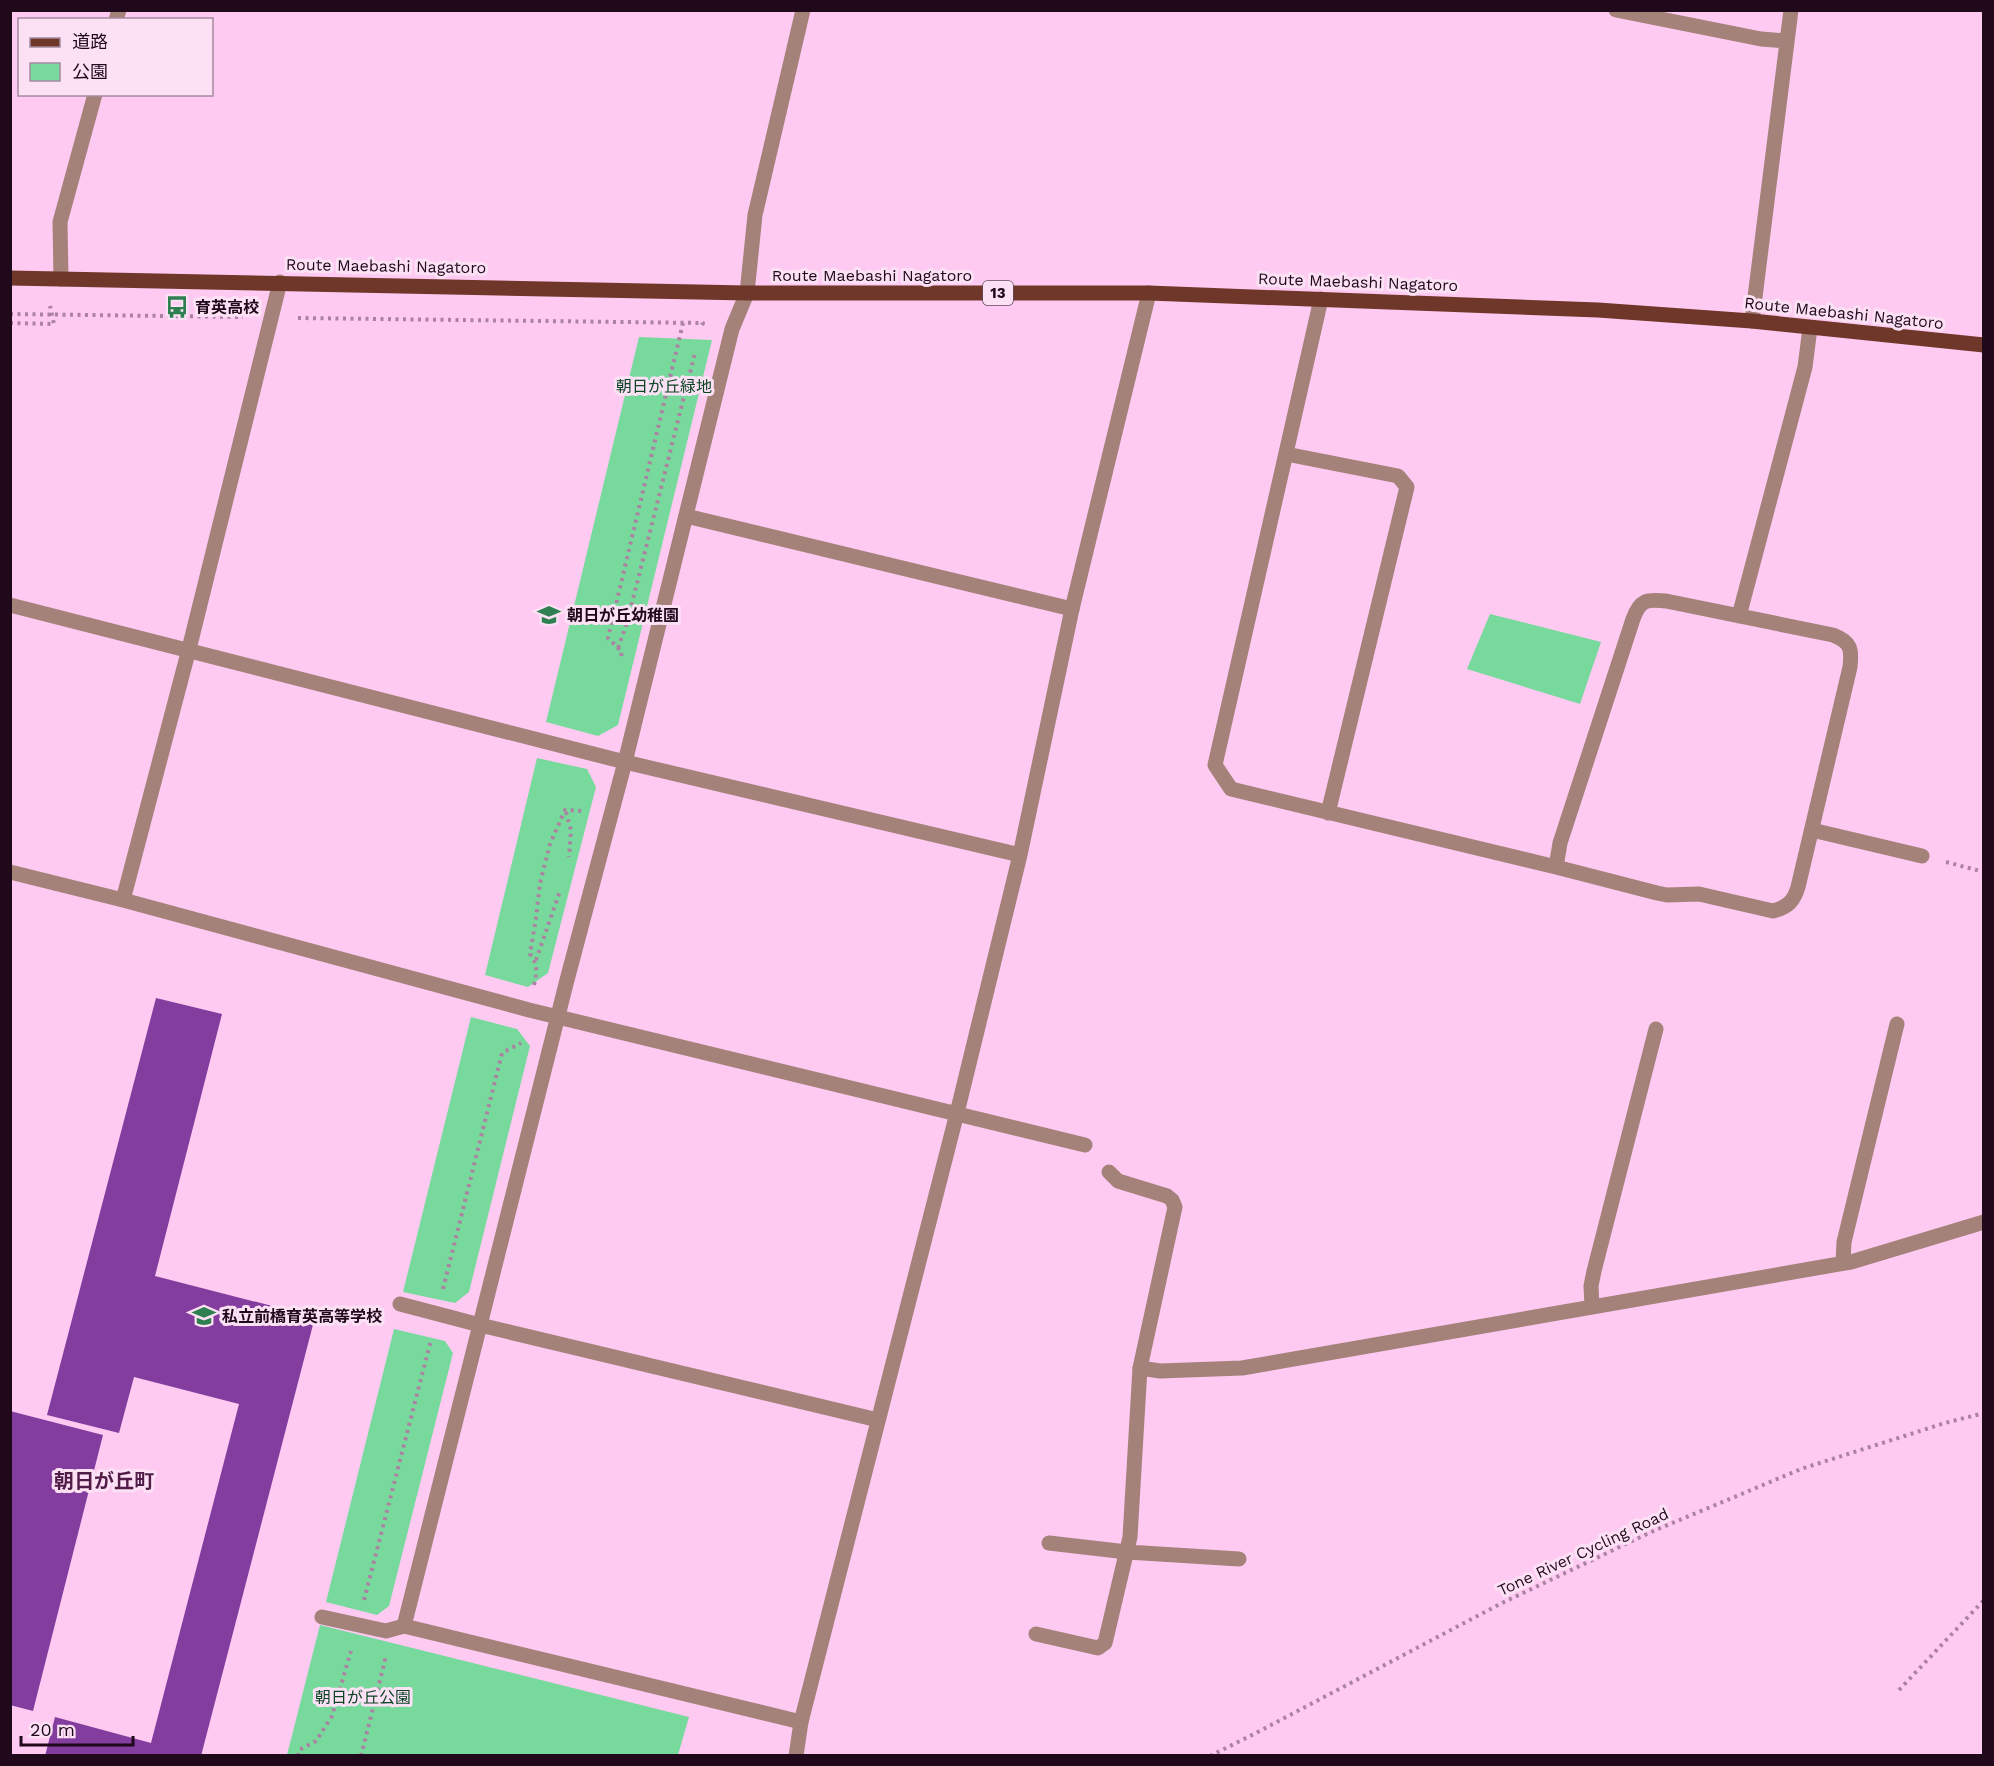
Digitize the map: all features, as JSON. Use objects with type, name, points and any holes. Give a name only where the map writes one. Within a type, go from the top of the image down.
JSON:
[{"type":"main road","name":"Route Maebashi Nagatoro","points":[[10,278],[747,292],[1149,293],[1598,310],[1752,321],[1983,345]]},
{"type":"street","points":[[404,1626],[567,980],[625,762],[732,329],[747,292],[755,215],[803,10]]},
{"type":"street","points":[[1616,10],[1761,39],[1787,41]]},
{"type":"street","points":[[1752,321],[1791,10]]},
{"type":"street","points":[[61,279],[60,222],[94,96]]},
{"type":"street","points":[[123,900],[189,649],[280,282]]},
{"type":"street","points":[[796,1755],[801,1722],[957,1113],[1020,855],[1072,609],[1149,293]]},
{"type":"street","points":[[1321,299],[1215,765],[1231,789],[1657,893],[1699,894],[1773,911],[1785,908],[1794,899],[1850,667],[1849,647],[1845,639],[1833,635],[1654,600],[1644,602],[1637,608],[1560,843],[1556,867]]},
{"type":"street","points":[[1739,616],[1805,367],[1810,328]]},
{"type":"street","points":[[1286,454],[1398,477],[1407,487],[1328,813]]},
{"type":"street","points":[[686,516],[1072,609]]},
{"type":"street","points":[[10,604],[625,762],[1020,855]]},
{"type":"street","points":[[1812,830],[1922,856]]},
{"type":"street","points":[[10,872],[559,1017],[1085,1145]]},
{"type":"street","points":[[1843,1263],[1844,1242],[1897,1024]]},
{"type":"street","points":[[1592,1307],[1591,1286],[1594,1271],[1656,1029]]},
{"type":"street","points":[[1036,1634],[1098,1648],[1105,1643],[1130,1537],[1140,1368],[1175,1207],[1167,1196],[1118,1181],[1109,1172]]},
{"type":"street","points":[[1140,1368],[1160,1371],[1242,1368],[1843,1263],[1983,1222]]},
{"type":"street","points":[[400,1304],[878,1420]]},
{"type":"street","points":[[1049,1542],[1127,1552],[1239,1559]]},
{"type":"street","points":[[322,1617],[386,1631],[404,1626],[801,1722]]},
{"type":"path","points":[[10,314],[703,323],[700,335]]},
{"type":"path","points":[[10,323],[54,324]]},
{"type":"path","points":[[620,660],[622,652],[608,638],[684,323]]},
{"type":"path","points":[[618,648],[627,623],[697,346]]},
{"type":"path","points":[[565,810],[583,811],[585,804]]},
{"type":"path","points":[[565,810],[571,830],[568,864]]},
{"type":"path","points":[[536,961],[530,954],[540,883],[550,844],[565,810]]},
{"type":"path","points":[[1922,856],[1983,872]]},
{"type":"path","points":[[533,989],[537,973],[536,961],[564,881]]},
{"type":"path","points":[[298,1755],[300,1750],[316,1741],[332,1716],[358,1625],[502,1053],[521,1045],[524,1034]]},
{"type":"path","name":"Tone River Cycling Road","points":[[1210,1755],[1500,1604],[1651,1532],[1801,1469],[1983,1413]]},
{"type":"path","points":[[1899,1690],[1983,1600]]},
{"type":"path","points":[[361,1755],[390,1639],[404,1626]]},
{"type":"green space","name":"朝日が丘緑地","points":[[639,337],[712,340],[618,725],[598,736],[546,722]]},
{"type":"green space","points":[[1490,614],[1601,642],[1580,704],[1467,669]]},
{"type":"green space","points":[[537,758],[587,769],[596,787],[548,973],[528,987],[485,975]]},
{"type":"green space","points":[[471,1017],[517,1029],[530,1046],[469,1292],[455,1303],[403,1292]]},
{"type":"green space","points":[[394,1329],[445,1341],[453,1353],[389,1606],[377,1615],[326,1602]]},
{"type":"green space","name":"朝日が丘公園","points":[[320,1625],[689,1717],[678,1755],[287,1755]]},
{"type":"building","points":[[156,998],[222,1014],[155,1276],[315,1317],[201,1756],[45,1756],[55,1717],[151,1743],[239,1404],[134,1377],[119,1433],[47,1415]]},
{"type":"building","points":[[10,1411],[103,1435],[33,1711],[10,1705]]},
{"type":"place","name":"育英高校","points":[[177,307]]},
{"type":"place","name":"朝日が丘幼稚園","points":[[549,615]]},
{"type":"place","name":"私立前橋育英高等学校","points":[[204,1316]]},
{"type":"district","name":"朝日が丘町","points":[[104,1481]]}]
